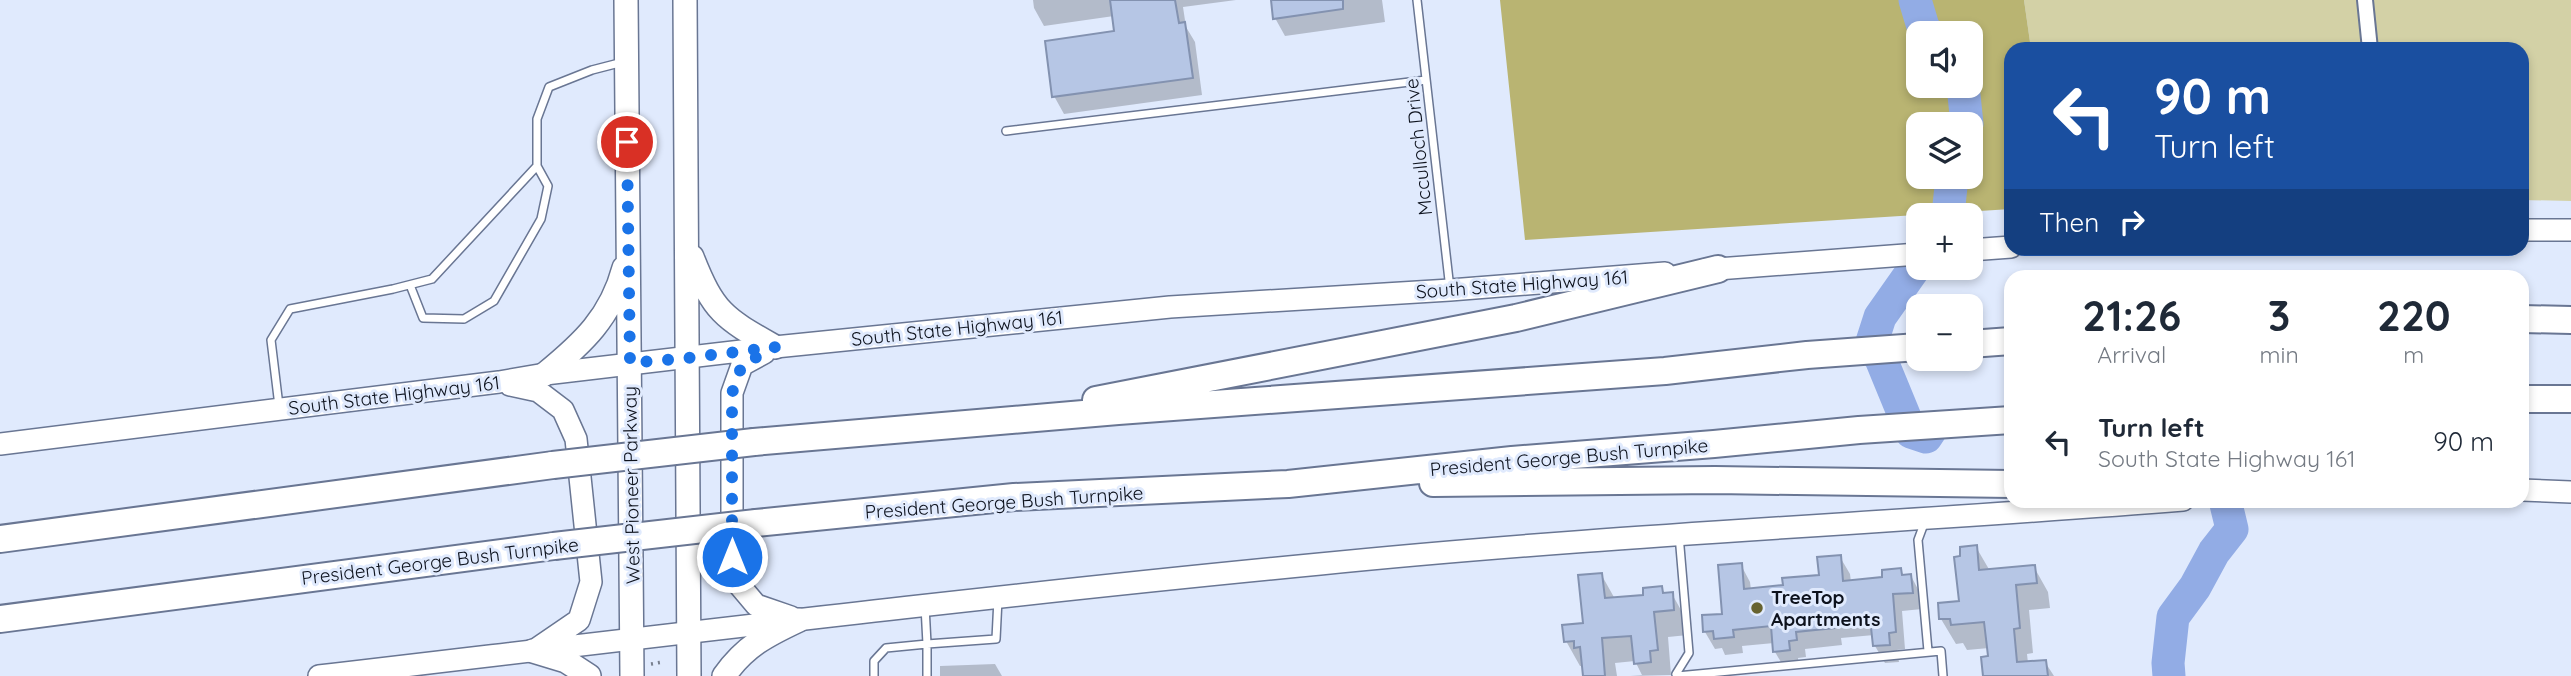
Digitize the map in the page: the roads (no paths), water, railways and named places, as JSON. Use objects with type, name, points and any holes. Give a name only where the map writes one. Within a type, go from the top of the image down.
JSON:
[{"type":"highway","points":[[1005,420],[1143,388],[1516,318],[1718,269]]},
{"type":"highway","points":[[2529,319],[2571,320]]},
{"type":"highway","points":[[1983,343],[2004,342]]},
{"type":"highway","points":[[0,539],[553,465],[754,442],[1005,420],[1665,371],[1807,355],[1906,348]]},
{"type":"highway","points":[[2529,399],[2571,399]]},
{"type":"highway","name":"President George Bush Turnpike","points":[[0,619],[554,546],[1014,497],[1288,484],[1512,460],[1859,430],[2004,420]]},
{"type":"highway","points":[[1288,484],[1715,480],[2004,484]]},
{"type":"main road","name":"West Pioneer Parkway","points":[[626,0],[633,638],[640,670]]},
{"type":"main road","points":[[685,0],[689,676]]},
{"type":"main road","points":[[2529,230],[2571,230]]},
{"type":"main road","points":[[686,242],[704,288],[718,309],[735,324],[775,347]]},
{"type":"main road","points":[[1983,249],[2004,248]]},
{"type":"main road","points":[[545,374],[574,351],[606,312],[620,283],[629,251]]},
{"type":"main road","name":"South State Highway 161","points":[[0,444],[499,382],[630,363],[1170,307],[1450,290],[1906,255]]},
{"type":"main road","points":[[775,347],[742,365],[732,393],[732,557],[740,586],[756,606],[799,620]]},
{"type":"main road","points":[[499,382],[538,391],[563,410],[576,439],[591,582],[579,620],[533,651]]},
{"type":"main road","points":[[2529,490],[2571,492]]},
{"type":"main road","points":[[319,676],[633,638],[1322,563],[2080,508]]},
{"type":"main road","points":[[724,676],[736,659],[759,639],[799,620]]},
{"type":"main road","points":[[533,651],[566,661],[589,676]]},
{"type":"street","points":[[2365,0],[2369,42]]},
{"type":"lane","name":"Mcculloch Drive","points":[[1417,0],[1450,290]]},
{"type":"lane","points":[[410,285],[423,318],[464,319],[494,301],[541,219],[548,186],[537,166],[537,119],[549,87],[592,70],[626,61]]},
{"type":"lane","points":[[1006,131],[1426,80]]},
{"type":"lane","points":[[279,410],[271,340],[290,309],[432,279],[537,166]]},
{"type":"lane","points":[[1926,520],[1918,540],[1928,652]]},
{"type":"lane","points":[[1676,675],[1689,653],[1679,535]]},
{"type":"lane","points":[[874,676],[874,661],[886,648],[996,639],[998,598]]},
{"type":"lane","points":[[925,606],[928,676]]},
{"type":"lane","points":[[1676,675],[1941,651],[1943,676]]},
{"type":"waterway","points":[[1915,0],[1921,21]]},
{"type":"waterway","points":[[1964,98],[1966,112]]},
{"type":"waterway","points":[[1949,203],[1951,189]]},
{"type":"waterway","points":[[1906,280],[1880,317],[1871,345],[1881,359],[1911,432],[1926,437],[1930,431]]},
{"type":"waterway","points":[[2169,676],[2173,617],[2195,587],[2214,552],[2232,529],[2227,508]]},
{"type":"place","name":"TreeTop Apartments","points":[[1757,608]]}]
